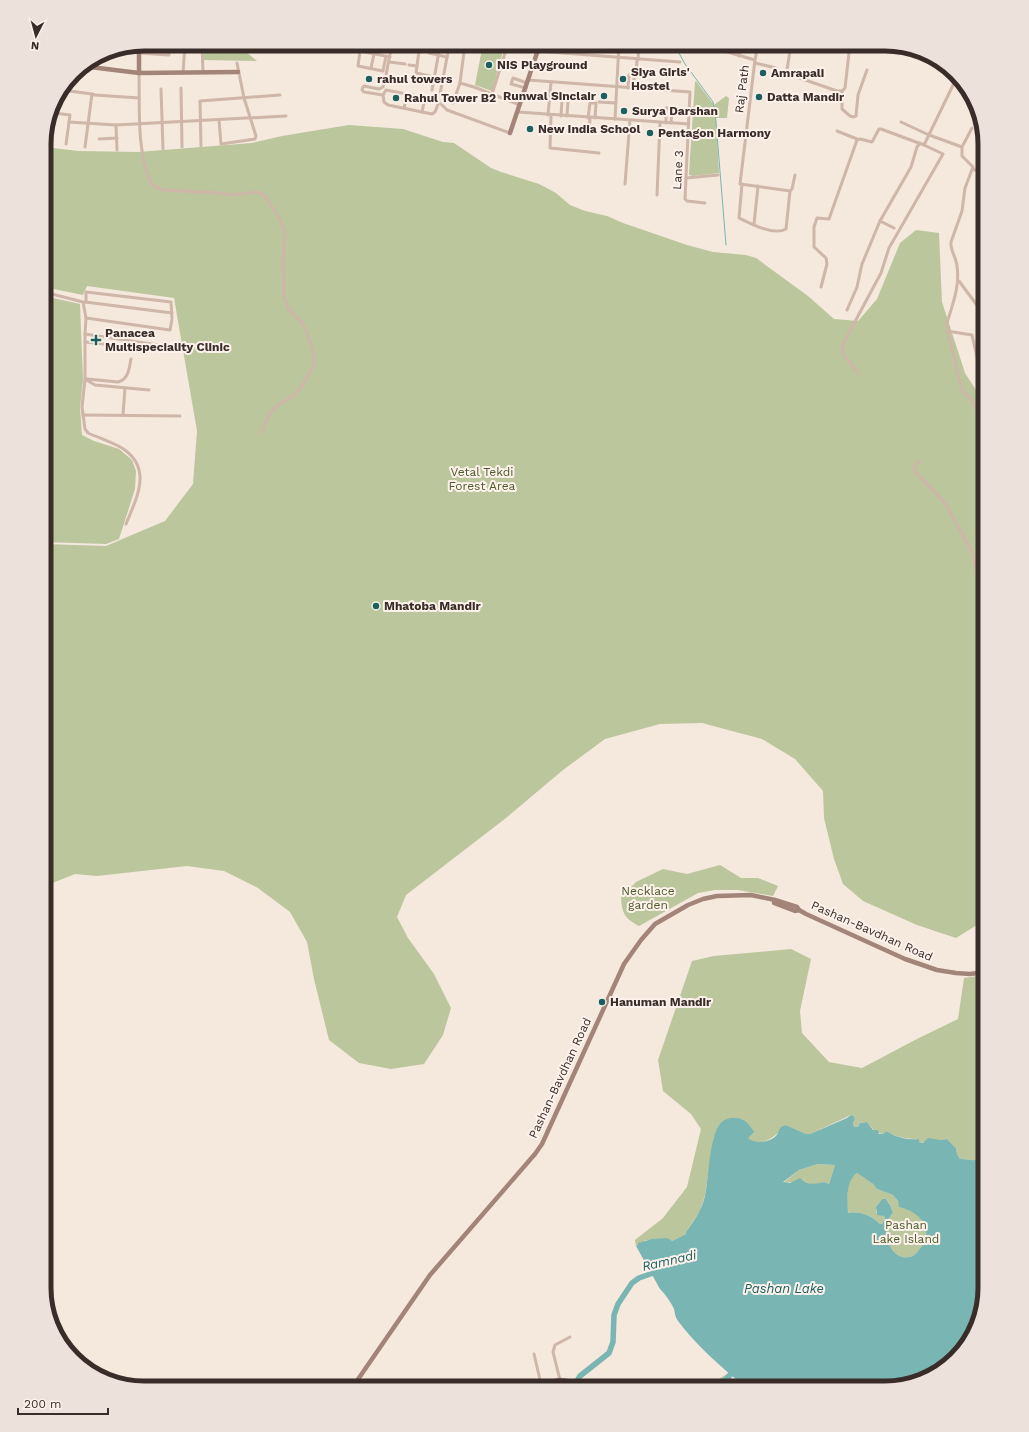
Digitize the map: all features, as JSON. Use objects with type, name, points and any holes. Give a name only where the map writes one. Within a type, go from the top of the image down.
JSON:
[{"type":"main road","points":[[139,51],[139,73]]},
{"type":"main road","points":[[510,133],[537,52]]},
{"type":"main road","points":[[92,67],[139,73],[238,72]]},
{"type":"main road","name":"Pashan-Bavdhan Road","points":[[357,1381],[430,1275],[542,1144],[624,964],[641,940],[655,924],[688,905],[717,896],[748,896],[795,911],[799,910],[918,964],[941,972],[970,974],[978,973]]},
{"type":"main road","points":[[555,1381],[567,1381]]},
{"type":"street","points":[[149,51],[169,55],[169,51]]},
{"type":"street","points":[[183,73],[185,51]]},
{"type":"street","points":[[202,51],[203,72]]},
{"type":"street","points":[[388,56],[360,51],[358,66],[383,71],[390,51]]},
{"type":"street","points":[[419,51],[416,73],[443,79]]},
{"type":"street","points":[[432,90],[439,51]]},
{"type":"street","points":[[440,94],[448,51]]},
{"type":"street","points":[[453,103],[460,83],[464,51]]},
{"type":"street","points":[[492,94],[506,51]]},
{"type":"street","points":[[615,120],[619,51]]},
{"type":"street","points":[[636,73],[639,51]]},
{"type":"street","points":[[721,51],[776,68]]},
{"type":"street","points":[[739,56],[740,51]]},
{"type":"street","name":"Raj Path","points":[[754,224],[739,218],[741,184],[757,51]]},
{"type":"street","points":[[790,51],[786,70],[788,74],[837,91],[842,91]]},
{"type":"street","points":[[849,51],[845,88],[842,91],[842,109],[850,116],[856,116],[858,95],[867,70]]},
{"type":"street","points":[[537,52],[680,62]]},
{"type":"street","points":[[429,53],[447,57]]},
{"type":"street","points":[[371,68],[374,54]]},
{"type":"street","points":[[383,95],[364,92],[362,90],[364,86],[379,89],[383,87],[389,62],[388,56]]},
{"type":"street","points":[[389,62],[405,64]]},
{"type":"street","points":[[220,120],[221,144],[255,139],[256,136],[244,98],[237,63]]},
{"type":"street","points":[[409,65],[417,66]]},
{"type":"street","points":[[139,73],[142,150],[147,174],[152,185],[163,190],[220,192],[232,195],[258,192],[264,195],[280,219],[284,229],[284,297],[288,308],[296,318],[302,322],[308,333],[314,354],[313,367],[302,386],[293,396],[281,402],[270,413],[261,433]]},
{"type":"street","points":[[628,87],[629,75],[634,75],[634,87]]},
{"type":"street","name":"Lane 3","points":[[526,88],[511,84],[513,78],[528,81],[690,92],[686,200],[705,203]]},
{"type":"street","points":[[551,82],[550,148],[599,153]]},
{"type":"street","points":[[924,145],[955,82]]},
{"type":"street","points":[[460,83],[520,105]]},
{"type":"street","points":[[181,88],[182,148]]},
{"type":"street","points":[[161,89],[163,149]]},
{"type":"street","points":[[386,90],[425,97],[438,100],[439,102],[434,114],[386,104],[383,95],[386,90]]},
{"type":"street","points":[[68,91],[92,94],[94,96],[139,98]]},
{"type":"street","points":[[85,147],[92,94]]},
{"type":"street","points":[[404,108],[407,94]]},
{"type":"street","points":[[201,146],[200,101],[280,95]]},
{"type":"street","points":[[422,112],[425,97]]},
{"type":"street","points":[[523,97],[541,99]]},
{"type":"street","points":[[561,116],[562,100],[568,101],[567,116]]},
{"type":"street","points":[[589,134],[590,102],[596,103],[595,118]]},
{"type":"street","points":[[598,102],[616,103]]},
{"type":"street","points":[[440,104],[446,110],[510,133]]},
{"type":"street","points":[[666,121],[666,108],[672,108],[671,122]]},
{"type":"street","points":[[518,112],[615,120],[666,121],[689,124]]},
{"type":"street","points":[[56,113],[70,115],[66,144]]},
{"type":"street","points":[[69,122],[116,126],[286,116]]},
{"type":"street","points":[[626,184],[630,120]]},
{"type":"street","points":[[657,195],[660,122]]},
{"type":"street","points":[[901,122],[929,135],[962,147]]},
{"type":"street","points":[[116,126],[117,150]]},
{"type":"street","points":[[972,128],[962,147],[962,156],[973,165],[973,169],[965,188],[962,211],[951,242],[957,263],[959,281],[947,323],[947,331],[962,391],[971,399],[978,411]]},
{"type":"street","points":[[837,131],[857,139],[872,142],[881,129],[920,143],[943,154],[895,238],[881,273],[843,344],[843,354],[859,374]]},
{"type":"street","points":[[99,139],[117,138]]},
{"type":"street","points":[[822,287],[828,264],[826,258],[814,247],[814,227],[817,218],[829,219],[857,139]]},
{"type":"street","points":[[847,310],[857,287],[862,264],[880,221],[911,167],[917,147],[920,143]]},
{"type":"street","points":[[973,169],[978,171]]},
{"type":"street","points":[[758,186],[754,224],[774,232],[782,231],[786,229],[790,191],[792,189],[795,174]]},
{"type":"street","points":[[686,178],[718,175]]},
{"type":"street","points":[[741,184],[790,191]]},
{"type":"street","points":[[880,221],[894,228]]},
{"type":"street","points":[[959,281],[978,307]]},
{"type":"street","points":[[86,318],[170,330],[172,319],[171,302],[86,292],[84,302],[86,318],[85,379],[82,407],[85,429],[86,432],[122,448],[138,464],[140,480],[137,496],[126,524]]},
{"type":"street","points":[[51,294],[84,302],[172,313]]},
{"type":"street","points":[[947,331],[972,335],[978,362]]},
{"type":"street","points":[[85,334],[171,347]]},
{"type":"street","points":[[85,342],[123,346]]},
{"type":"street","points":[[85,379],[118,382],[122,381],[125,379],[131,359]]},
{"type":"street","points":[[85,379],[95,385],[149,390]]},
{"type":"street","points":[[123,415],[125,388]]},
{"type":"street","points":[[83,415],[180,416]]},
{"type":"street","points":[[920,461],[914,467],[916,472],[945,503],[971,550],[978,573]]},
{"type":"street","points":[[560,1380],[553,1352],[555,1345],[570,1337]]},
{"type":"street","points":[[534,1354],[540,1381]]},
{"type":"green space","points":[[204,51],[245,51],[257,61],[203,60]]},
{"type":"green space","name":"NIS Playground","points":[[482,51],[503,51],[492,91],[475,85]]},
{"type":"green space","points":[[696,81],[714,105],[726,96],[729,98],[727,118],[716,118],[719,173],[693,176],[689,175],[689,173]]},
{"type":"green space","name":"Vetal Tekdi Forest Area","points":[[349,125],[403,129],[443,142],[454,143],[491,168],[539,184],[556,193],[570,205],[585,211],[607,216],[687,245],[713,252],[746,255],[756,258],[808,296],[834,319],[858,321],[877,299],[900,243],[916,230],[939,233],[942,302],[965,373],[978,393],[978,924],[956,938],[917,925],[863,901],[843,884],[834,859],[824,818],[823,791],[795,759],[762,739],[702,723],[660,724],[605,739],[563,770],[506,818],[406,895],[397,917],[408,938],[434,974],[451,1008],[443,1035],[424,1064],[391,1069],[359,1063],[329,1040],[314,979],[307,942],[290,912],[258,888],[224,871],[187,866],[97,876],[75,874],[51,884],[51,544],[106,546],[165,521],[193,484],[197,431],[174,298],[87,286],[83,295],[51,288],[51,148],[79,151],[138,152],[252,143],[282,136]]},
{"type":"green space","points":[[51,298],[80,304],[83,380],[80,408],[82,435],[94,441],[119,449],[132,460],[136,471],[135,489],[119,539],[106,544],[51,542]]},
{"type":"green space","name":"Necklace garden","points":[[720,865],[741,878],[758,878],[778,886],[773,896],[738,890],[715,890],[698,893],[639,926],[627,918],[623,911],[621,897],[636,882],[663,869],[687,874]]},
{"type":"green space","points":[[791,949],[811,959],[800,1011],[802,1033],[829,1062],[862,1068],[958,1019],[964,978],[978,976],[978,1159],[960,1159],[956,1148],[947,1139],[920,1143],[919,1139],[901,1137],[886,1131],[883,1134],[878,1133],[867,1122],[860,1123],[858,1127],[854,1127],[854,1116],[851,1115],[810,1134],[806,1134],[786,1125],[773,1137],[763,1142],[752,1141],[747,1138],[714,1136],[705,1195],[700,1211],[686,1234],[672,1241],[646,1240],[636,1246],[635,1240],[663,1218],[687,1187],[701,1129],[691,1114],[663,1091],[658,1060],[692,961],[714,956]]},
{"type":"green space","points":[[818,1164],[835,1165],[829,1184],[824,1182],[813,1185],[803,1181],[783,1183],[799,1170]]},
{"type":"green space","name":"Pashan Lake Island","points":[[857,1173],[873,1184],[877,1189],[893,1195],[898,1201],[900,1207],[913,1212],[922,1221],[926,1232],[925,1239],[922,1246],[913,1256],[905,1257],[898,1255],[889,1243],[887,1227],[889,1219],[893,1213],[886,1199],[882,1199],[876,1207],[876,1213],[884,1216],[885,1218],[882,1224],[866,1215],[849,1213],[847,1202],[849,1183],[851,1178]]},
{"type":"green space","points":[[727,1374],[734,1381],[716,1381]]},
{"type":"water","name":"Pashan Lake","points":[[851,1115],[854,1116],[855,1120],[853,1122],[854,1127],[858,1127],[860,1123],[867,1122],[873,1130],[878,1130],[879,1134],[883,1134],[886,1131],[901,1138],[919,1139],[920,1143],[923,1143],[928,1138],[940,1140],[947,1139],[956,1148],[960,1159],[978,1159],[978,1288],[975,1312],[966,1335],[959,1345],[942,1362],[932,1369],[909,1378],[885,1381],[739,1381],[710,1356],[678,1321],[674,1309],[660,1289],[636,1246],[638,1243],[652,1239],[667,1238],[672,1241],[686,1234],[700,1211],[705,1196],[711,1148],[716,1130],[724,1120],[737,1118],[743,1120],[754,1132],[748,1138],[758,1142],[770,1140],[777,1135],[781,1127],[786,1125],[806,1134],[810,1134]],"holes":[[[818,1164],[835,1165],[829,1184],[824,1182],[814,1184],[808,1183],[800,1178],[790,1183],[783,1182],[799,1170]],[[857,1173],[873,1184],[877,1189],[893,1195],[898,1201],[899,1207],[918,1216],[925,1226],[925,1239],[922,1246],[913,1256],[905,1257],[898,1255],[889,1243],[887,1227],[889,1219],[893,1213],[886,1199],[882,1199],[876,1207],[877,1215],[884,1216],[885,1218],[882,1224],[866,1215],[848,1212],[849,1185],[853,1176]]]},
{"type":"waterway","points":[[678,51],[685,64],[713,102],[715,110],[726,245]]},
{"type":"waterway","name":"Ramnadi","points":[[577,1381],[580,1376],[609,1353],[613,1342],[614,1315],[618,1304],[632,1283],[639,1278],[656,1272]]},
{"type":"waterway","name":"Ramnadi","points":[[724,1381],[735,1370]]},
{"type":"place","name":"NIS Playground","points":[[489,65]]},
{"type":"place","name":"Amrapali","points":[[763,73]]},
{"type":"place","name":"rahul towers","points":[[369,79]]},
{"type":"place","name":"Siya Girls' Hostel","points":[[623,79]]},
{"type":"place","name":"Runwal Sinclair","points":[[604,96]]},
{"type":"place","name":"Datta Mandir","points":[[759,97]]},
{"type":"place","name":"Rahul Tower B2","points":[[396,98]]},
{"type":"place","name":"Surya Darshan","points":[[624,111]]},
{"type":"place","name":"New India School","points":[[530,129]]},
{"type":"place","name":"Pentagon Harmony","points":[[650,133]]},
{"type":"place","name":"Panacea Multispeciality Clinic","points":[[96,340]]},
{"type":"place","name":"Mhatoba Mandir","points":[[376,606]]},
{"type":"place","name":"Hanuman Mandir","points":[[602,1002]]}]
